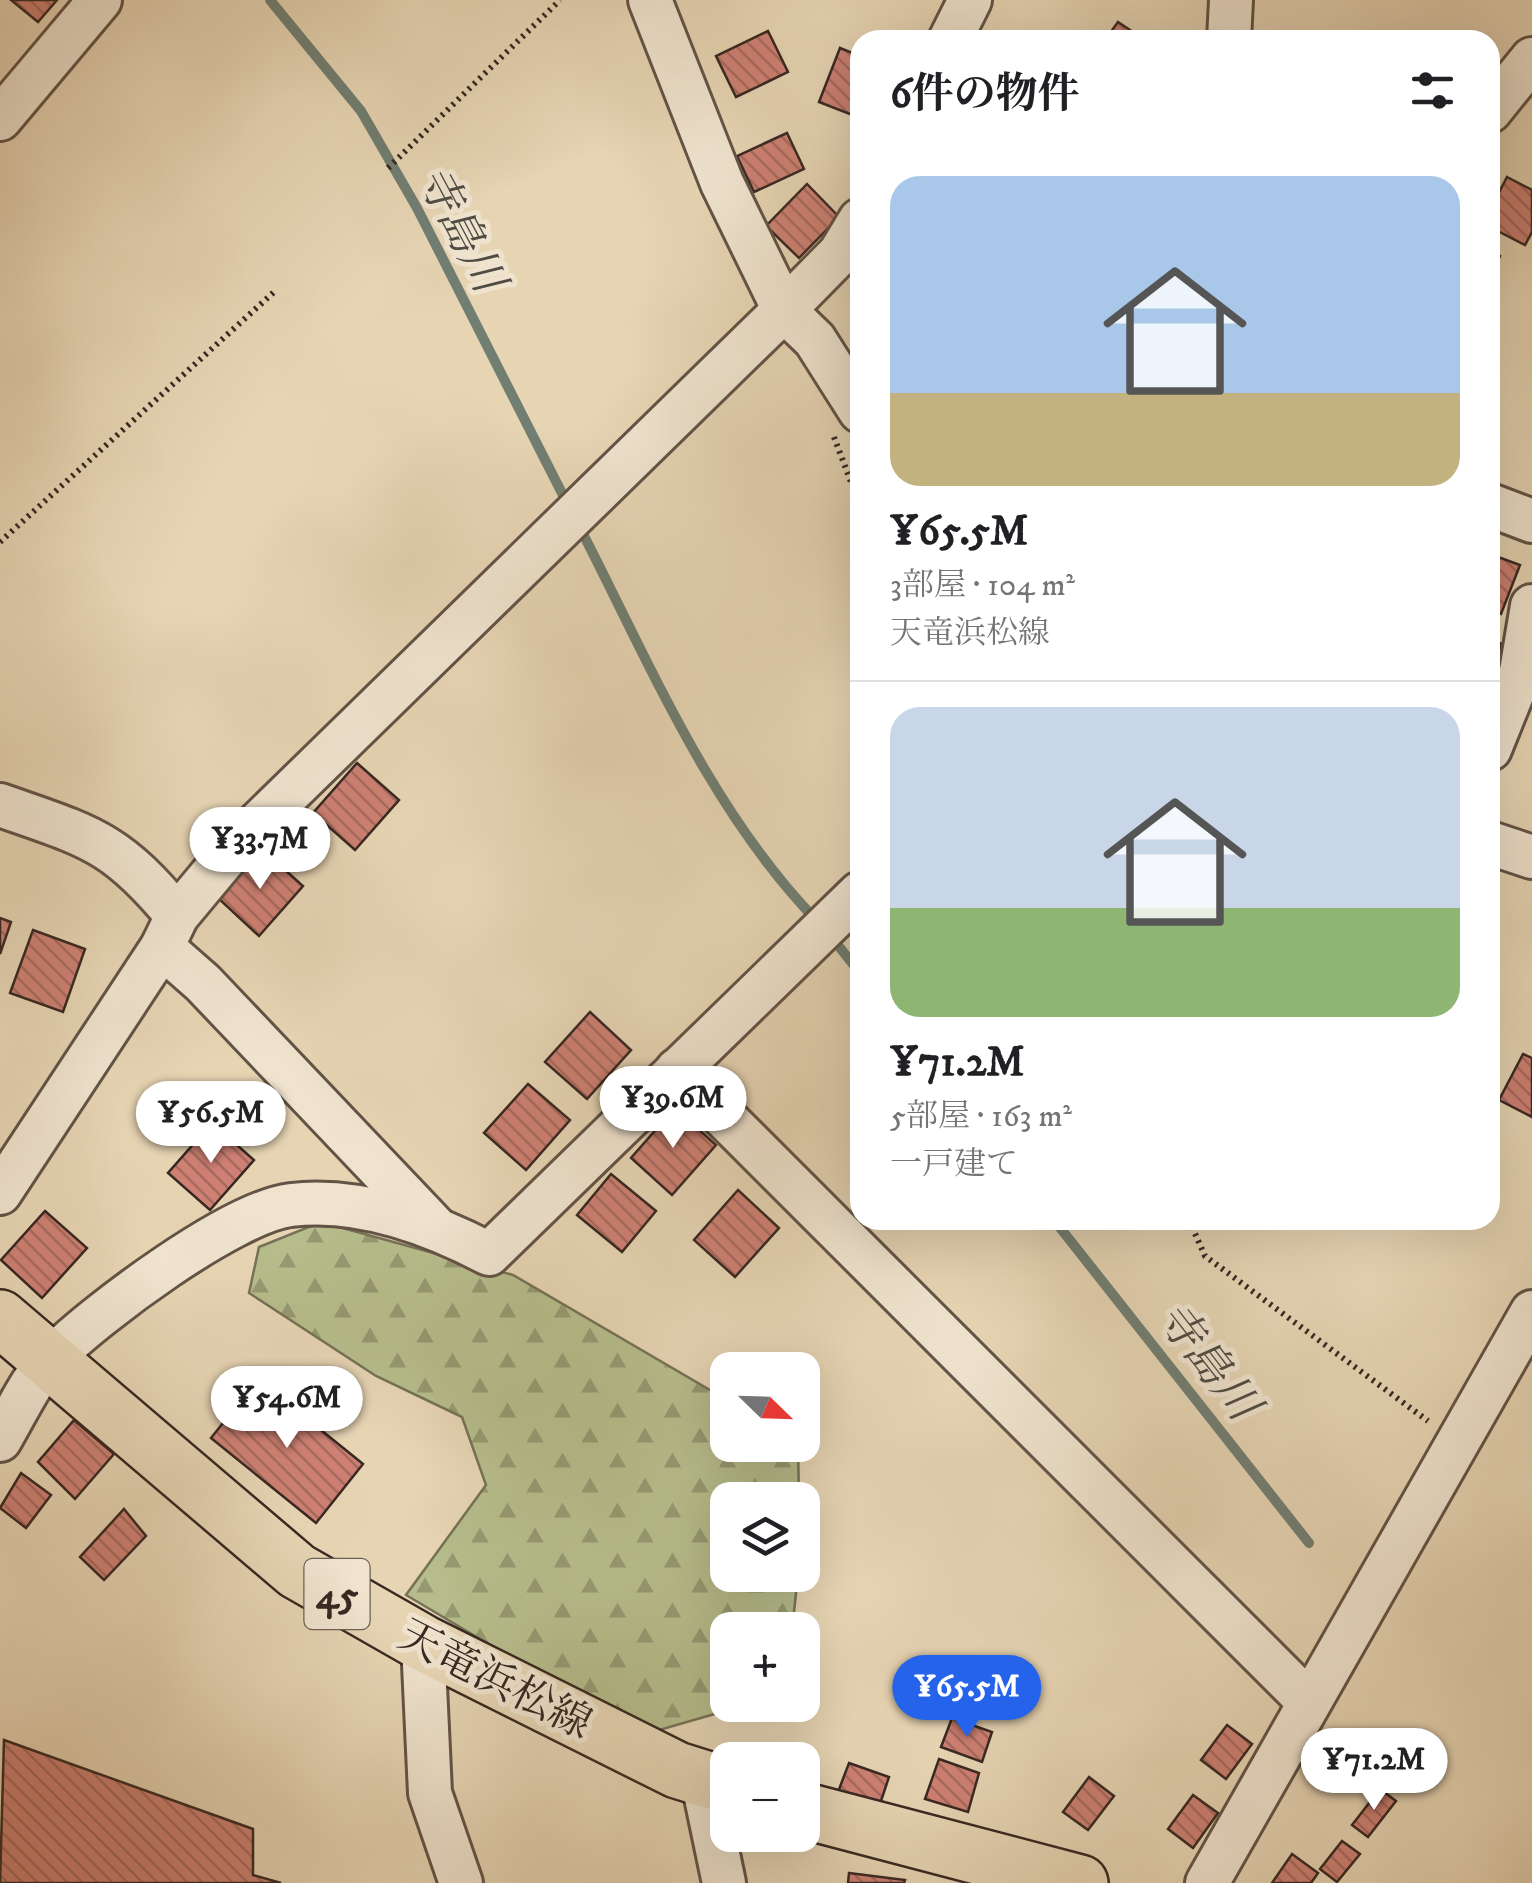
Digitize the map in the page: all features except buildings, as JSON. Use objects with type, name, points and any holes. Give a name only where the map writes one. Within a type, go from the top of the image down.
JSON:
[{"type":"main road","name":"天竜浜松線","points":[[0,1318],[52,1357],[187,1482],[297,1571],[424,1643],[677,1770],[710,1780]]},
{"type":"main road","points":[[820,1815],[1080,1883]]},
{"type":"street","points":[[0,119],[100,0]]},
{"type":"street","points":[[650,0],[722,183],[784,310],[815,340],[850,395]]},
{"type":"street","points":[[955,30],[970,0]]},
{"type":"street","points":[[1230,30],[1231,0]]},
{"type":"street","points":[[1500,99],[1532,59]]},
{"type":"street","points":[[0,1192],[170,931],[236,844],[784,310],[840,253],[850,236]]},
{"type":"street","points":[[1500,508],[1532,521]]},
{"type":"street","points":[[1500,724],[1521,672],[1532,606]]},
{"type":"street","points":[[0,804],[98,839],[124,856],[203,983],[433,1225]]},
{"type":"street","points":[[1500,846],[1532,857]]},
{"type":"street","points":[[0,1440],[52,1357],[208,1238],[290,1205],[365,1209],[433,1225],[489,1254],[850,903]]},
{"type":"street","points":[[677,1070],[1309,1702]]},
{"type":"street","points":[[1207,1883],[1532,1312]]},
{"type":"street","points":[[424,1643],[430,1793],[460,1883]]},
{"type":"street","points":[[721,1852],[724,1883]]},
{"type":"path","points":[[388,168],[560,0]]},
{"type":"path","points":[[0,542],[274,292]]},
{"type":"path","points":[[1193,1230],[1205,1256],[1456,1442]]},
{"type":"green space","points":[[321,1222],[513,1275],[710,1390],[710,1462],[798,1462],[799,1482],[710,1482],[710,1592],[796,1592],[794,1612],[710,1612],[710,1715],[642,1735],[406,1595],[486,1485],[462,1417],[376,1376],[249,1293],[259,1247]]},
{"type":"waterway","name":"寺島川","points":[[270,0],[361,111],[417,208],[568,505]]},
{"type":"waterway","name":"寺島川","points":[[579,526],[713,784],[780,879],[818,922]]},
{"type":"waterway","name":"寺島川","points":[[829,934],[850,960]]},
{"type":"waterway","name":"寺島川","points":[[1062,1230],[1309,1543]]}]
